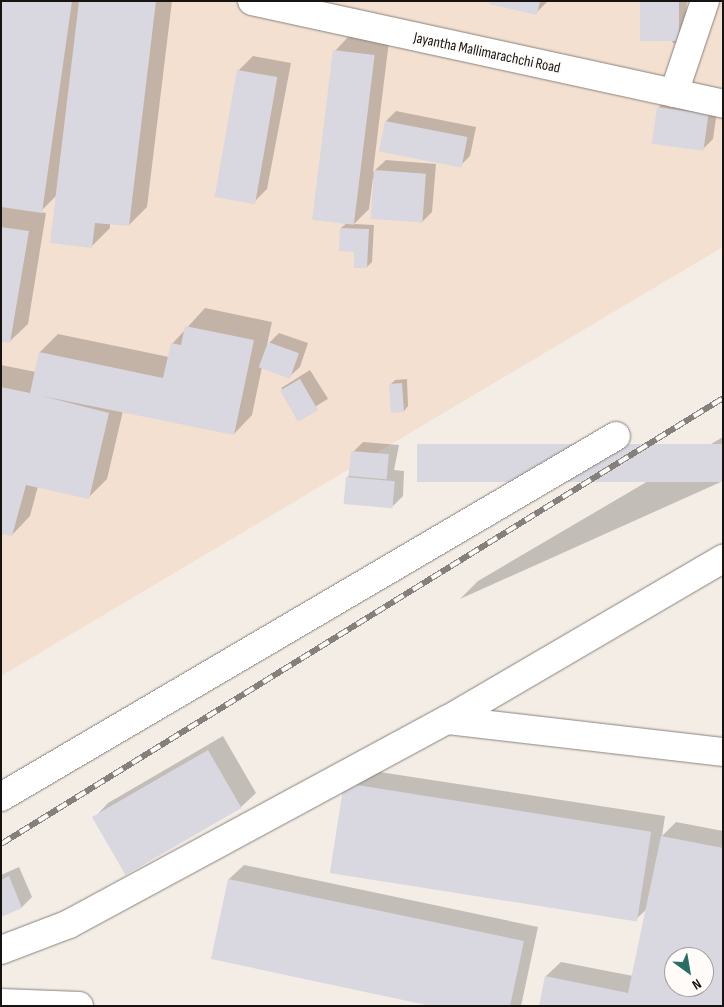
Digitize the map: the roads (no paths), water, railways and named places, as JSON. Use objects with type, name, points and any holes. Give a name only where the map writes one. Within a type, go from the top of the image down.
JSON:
[{"type":"street","name":"Jayantha Mallimarachchi Road","points":[[252,1],[329,10],[723,104]]},
{"type":"street","points":[[674,93],[705,1]]},
{"type":"street","points":[[1,797],[616,436]]},
{"type":"street","points":[[1,950],[70,924],[447,720],[723,559]]},
{"type":"street","points":[[447,720],[723,752]]},
{"type":"street","points":[[1,1003],[78,1006]]},
{"type":"railway","points":[[1,844],[723,398]]}]
